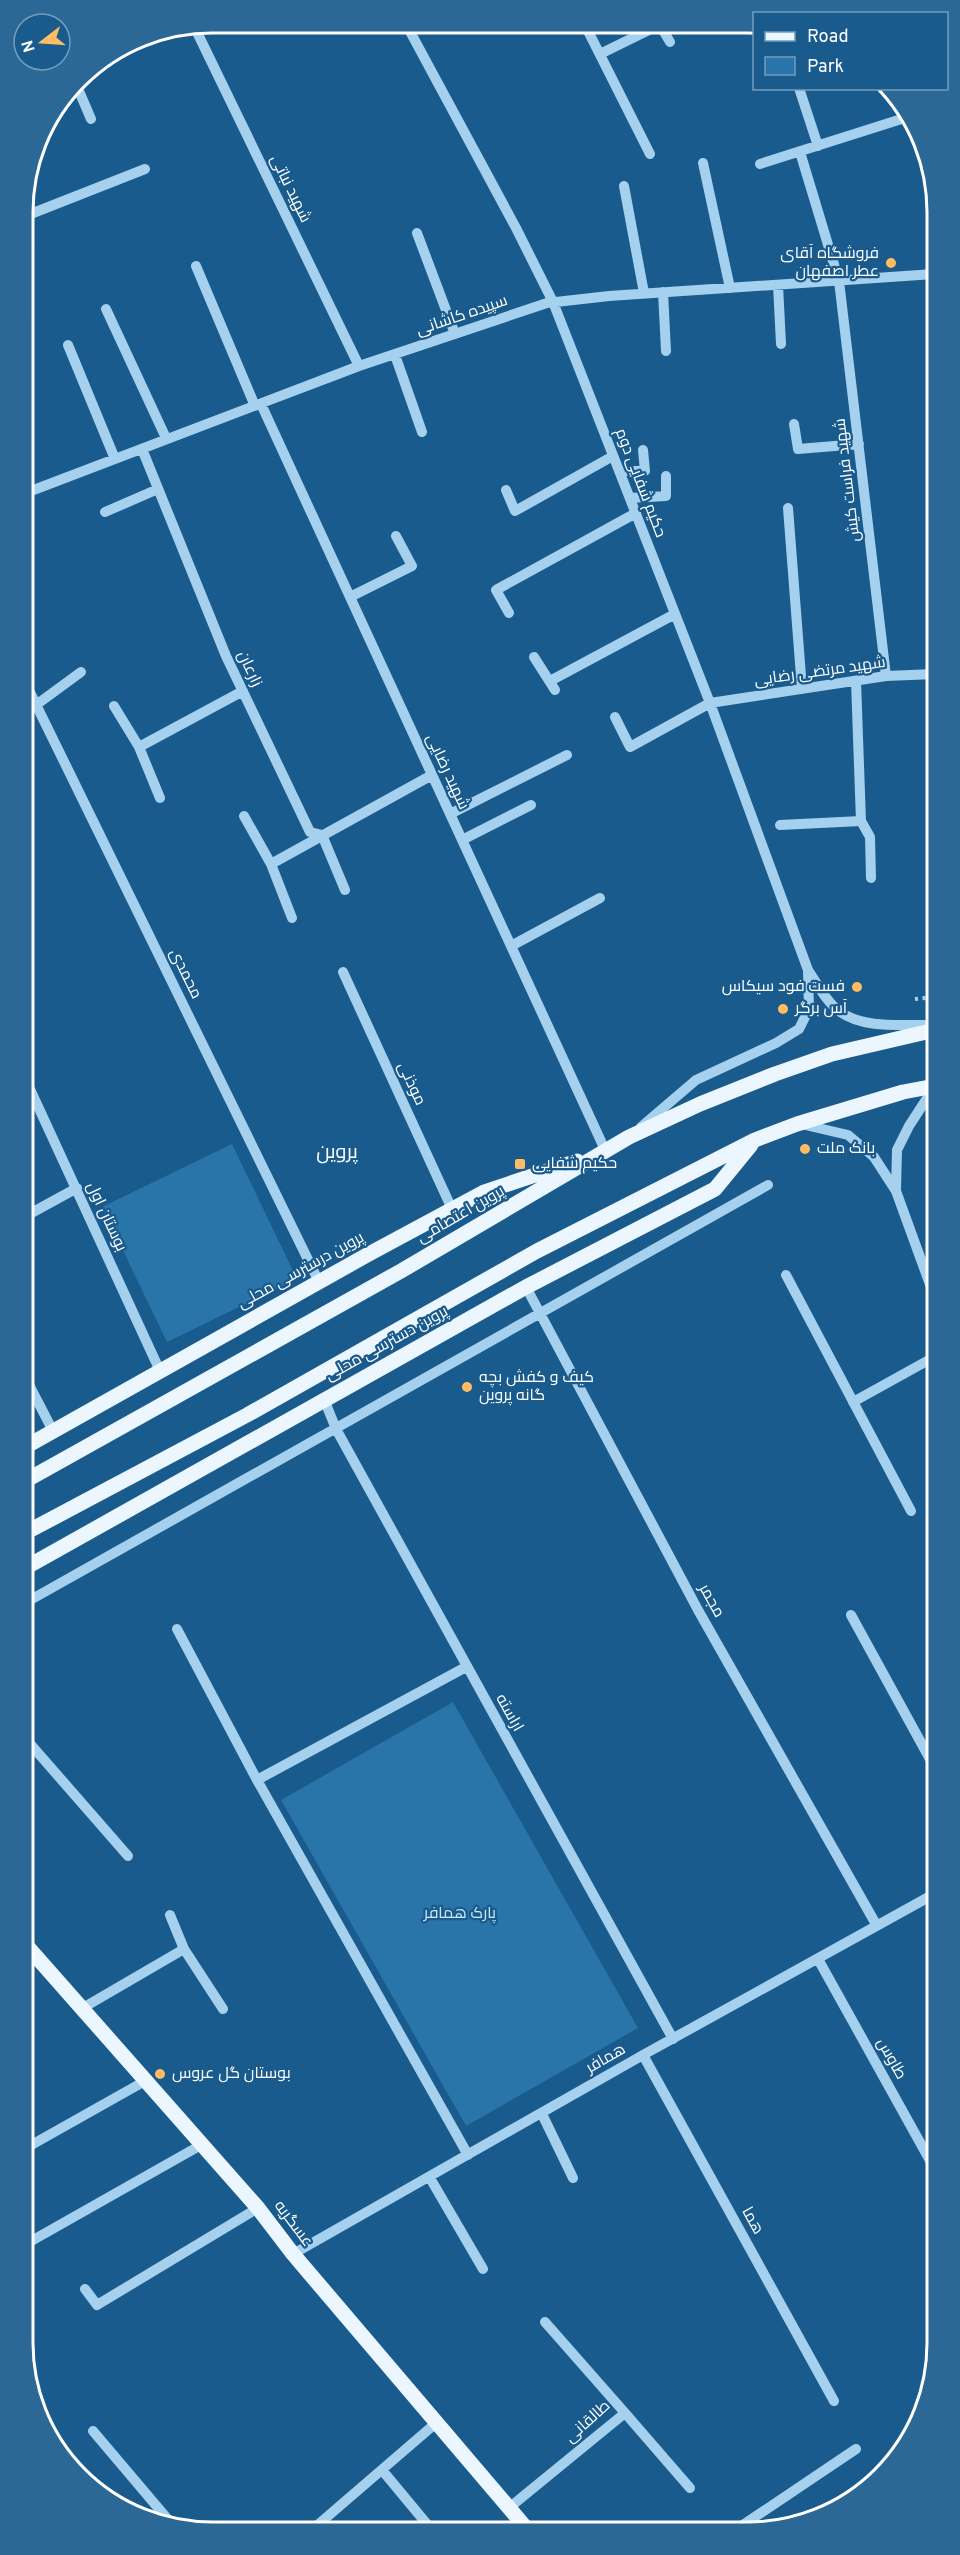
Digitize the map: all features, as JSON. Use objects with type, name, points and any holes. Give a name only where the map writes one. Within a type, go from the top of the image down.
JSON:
[{"type":"main road","name":"پروین اعتصامی","points":[[33,1477],[401,1270],[629,1137],[700,1104],[775,1074],[832,1054],[927,1030]]},
{"type":"main road","points":[[33,1529],[247,1414],[537,1251],[755,1140],[797,1124],[903,1092],[927,1088]]},
{"type":"main road","name":"پروین دسترسی محلی","points":[[33,1563],[526,1287],[715,1189],[755,1140]]},
{"type":"main road","name":"پروین درسترسی محلی","points":[[33,1442],[319,1281],[484,1192],[606,1152]]},
{"type":"main road","name":"عسگریه","points":[[33,1956],[146,2080],[258,2208],[293,2254],[521,2522]]},
{"type":"street","name":"شهید نباتی","points":[[198,33],[359,366]]},
{"type":"street","name":"حکیم شفایی دوم","points":[[411,33],[516,228],[553,302],[710,703],[808,970]]},
{"type":"street","points":[[589,33],[650,154]]},
{"type":"street","points":[[600,54],[643,33]]},
{"type":"street","points":[[665,33],[670,42]]},
{"type":"street","points":[[800,90],[819,146]]},
{"type":"street","points":[[79,92],[91,119]]},
{"type":"street","points":[[760,164],[901,119]]},
{"type":"street","name":"شهید فراست کیش","points":[[800,152],[839,281],[859,444],[882,677]]},
{"type":"street","points":[[703,163],[730,288]]},
{"type":"street","points":[[33,213],[145,169]]},
{"type":"street","points":[[624,186],[644,293]]},
{"type":"street","points":[[417,233],[455,334]]},
{"type":"street","name":"شهید رضایی","points":[[196,266],[258,405],[350,597],[606,1152]]},
{"type":"street","name":"سپیده کاشانی","points":[[33,490],[359,366],[553,302],[644,293],[927,275]]},
{"type":"street","points":[[777,285],[781,344]]},
{"type":"street","points":[[663,292],[666,351]]},
{"type":"street","points":[[106,309],[166,438]]},
{"type":"street","points":[[68,345],[115,459]]},
{"type":"street","points":[[395,355],[422,432]]},
{"type":"street","points":[[794,424],[798,449],[859,444]]},
{"type":"street","name":"زارعان","points":[[142,449],[226,656],[310,832],[322,835],[345,890]]},
{"type":"street","points":[[619,471],[645,471],[643,450]]},
{"type":"street","points":[[506,490],[515,511],[614,456]]},
{"type":"street","points":[[630,498],[666,496],[666,476]]},
{"type":"street","points":[[105,512],[158,489]]},
{"type":"street","points":[[788,508],[802,689]]},
{"type":"street","points":[[509,613],[496,590],[636,513]]},
{"type":"street","points":[[350,597],[412,566],[396,536]]},
{"type":"street","points":[[534,657],[552,686],[675,614]]},
{"type":"street","points":[[36,705],[81,672]]},
{"type":"street","name":"شهید مرتضی رضایی","points":[[710,703],[859,680],[927,674]]},
{"type":"street","points":[[859,680],[861,821],[870,837],[871,878]]},
{"type":"street","points":[[139,747],[243,691]]},
{"type":"street","name":"محمدی","points":[[33,699],[319,1281]]},
{"type":"street","points":[[615,717],[630,747],[710,703]]},
{"type":"street","points":[[114,706],[139,747],[160,798]]},
{"type":"street","points":[[450,814],[567,755]]},
{"type":"street","points":[[271,864],[432,775]]},
{"type":"street","points":[[462,840],[531,805]]},
{"type":"street","points":[[244,816],[271,864],[292,918]]},
{"type":"street","points":[[780,825],[861,821]]},
{"type":"street","points":[[511,946],[600,898]]},
{"type":"street","points":[[808,970],[833,1006],[841,1012],[872,1023],[927,1027]]},
{"type":"street","points":[[629,1137],[696,1080],[776,1043],[799,1029],[809,1009],[808,970]]},
{"type":"street","name":"موذنی","points":[[343,972],[452,1209]]},
{"type":"street","name":"بوستان اول","points":[[33,1095],[160,1371]]},
{"type":"street","points":[[896,1191],[897,1150],[927,1098]]},
{"type":"street","points":[[797,1124],[848,1135],[874,1158],[896,1191],[927,1276]]},
{"type":"street","points":[[33,1599],[768,1185]]},
{"type":"street","points":[[33,1212],[76,1188]]},
{"type":"street","points":[[786,1275],[911,1511]]},
{"type":"street","name":"مجمر","points":[[526,1287],[698,1610],[877,1926]]},
{"type":"street","points":[[853,1402],[927,1361]]},
{"type":"street","points":[[33,1392],[53,1431]]},
{"type":"street","name":"اراسته","points":[[324,1399],[336,1429],[673,2039]]},
{"type":"street","points":[[851,1615],[927,1754]]},
{"type":"street","points":[[177,1629],[257,1779],[468,2155]]},
{"type":"street","points":[[257,1779],[466,1667]]},
{"type":"street","points":[[33,1747],[128,1856]]},
{"type":"street","name":"همافر","points":[[293,2254],[643,2055],[927,1898]]},
{"type":"street","points":[[170,1915],[184,1949],[223,2009]]},
{"type":"street","points":[[81,2009],[184,1949]]},
{"type":"street","name":"طاوس","points":[[818,1959],[927,2155]]},
{"type":"street","name":"هما","points":[[643,2055],[834,2401]]},
{"type":"street","points":[[33,2144],[146,2080]]},
{"type":"street","points":[[542,2114],[573,2178]]},
{"type":"street","points":[[33,2240],[201,2145]]},
{"type":"street","points":[[430,2178],[483,2269]]},
{"type":"street","points":[[85,2289],[97,2305],[258,2208]]},
{"type":"street","name":"طالقانی","points":[[509,2508],[625,2413],[545,2322]]},
{"type":"street","points":[[625,2413],[690,2488]]},
{"type":"street","points":[[321,2522],[436,2423]]},
{"type":"street","points":[[93,2431],[165,2516]]},
{"type":"street","points":[[748,2522],[856,2450]]},
{"type":"street","points":[[382,2470],[425,2522]]},
{"type":"path","points":[[915,999],[927,998]]},
{"type":"green space","points":[[232,1144],[297,1279],[167,1342],[102,1207]]},
{"type":"green space","name":"پارک همافر","points":[[453,1702],[638,2028],[466,2126],[281,1800]]},
{"type":"place","name":"فروشگاه آقای عطر اصفهان","points":[[891,263]]},
{"type":"place","name":"فست فود سیکاس","points":[[857,987]]},
{"type":"place","name":"آس برگر","points":[[783,1009]]},
{"type":"place","name":"بانک ملت","points":[[805,1149]]},
{"type":"place","name":"حکیم شفایی","points":[[520,1164]]},
{"type":"place","name":"کیف و کفش بچه گانه پروین","points":[[467,1387]]},
{"type":"place","name":"بوستان گل عروس","points":[[160,2074]]},
{"type":"district","name":"پروین","points":[[337,1153]]}]
